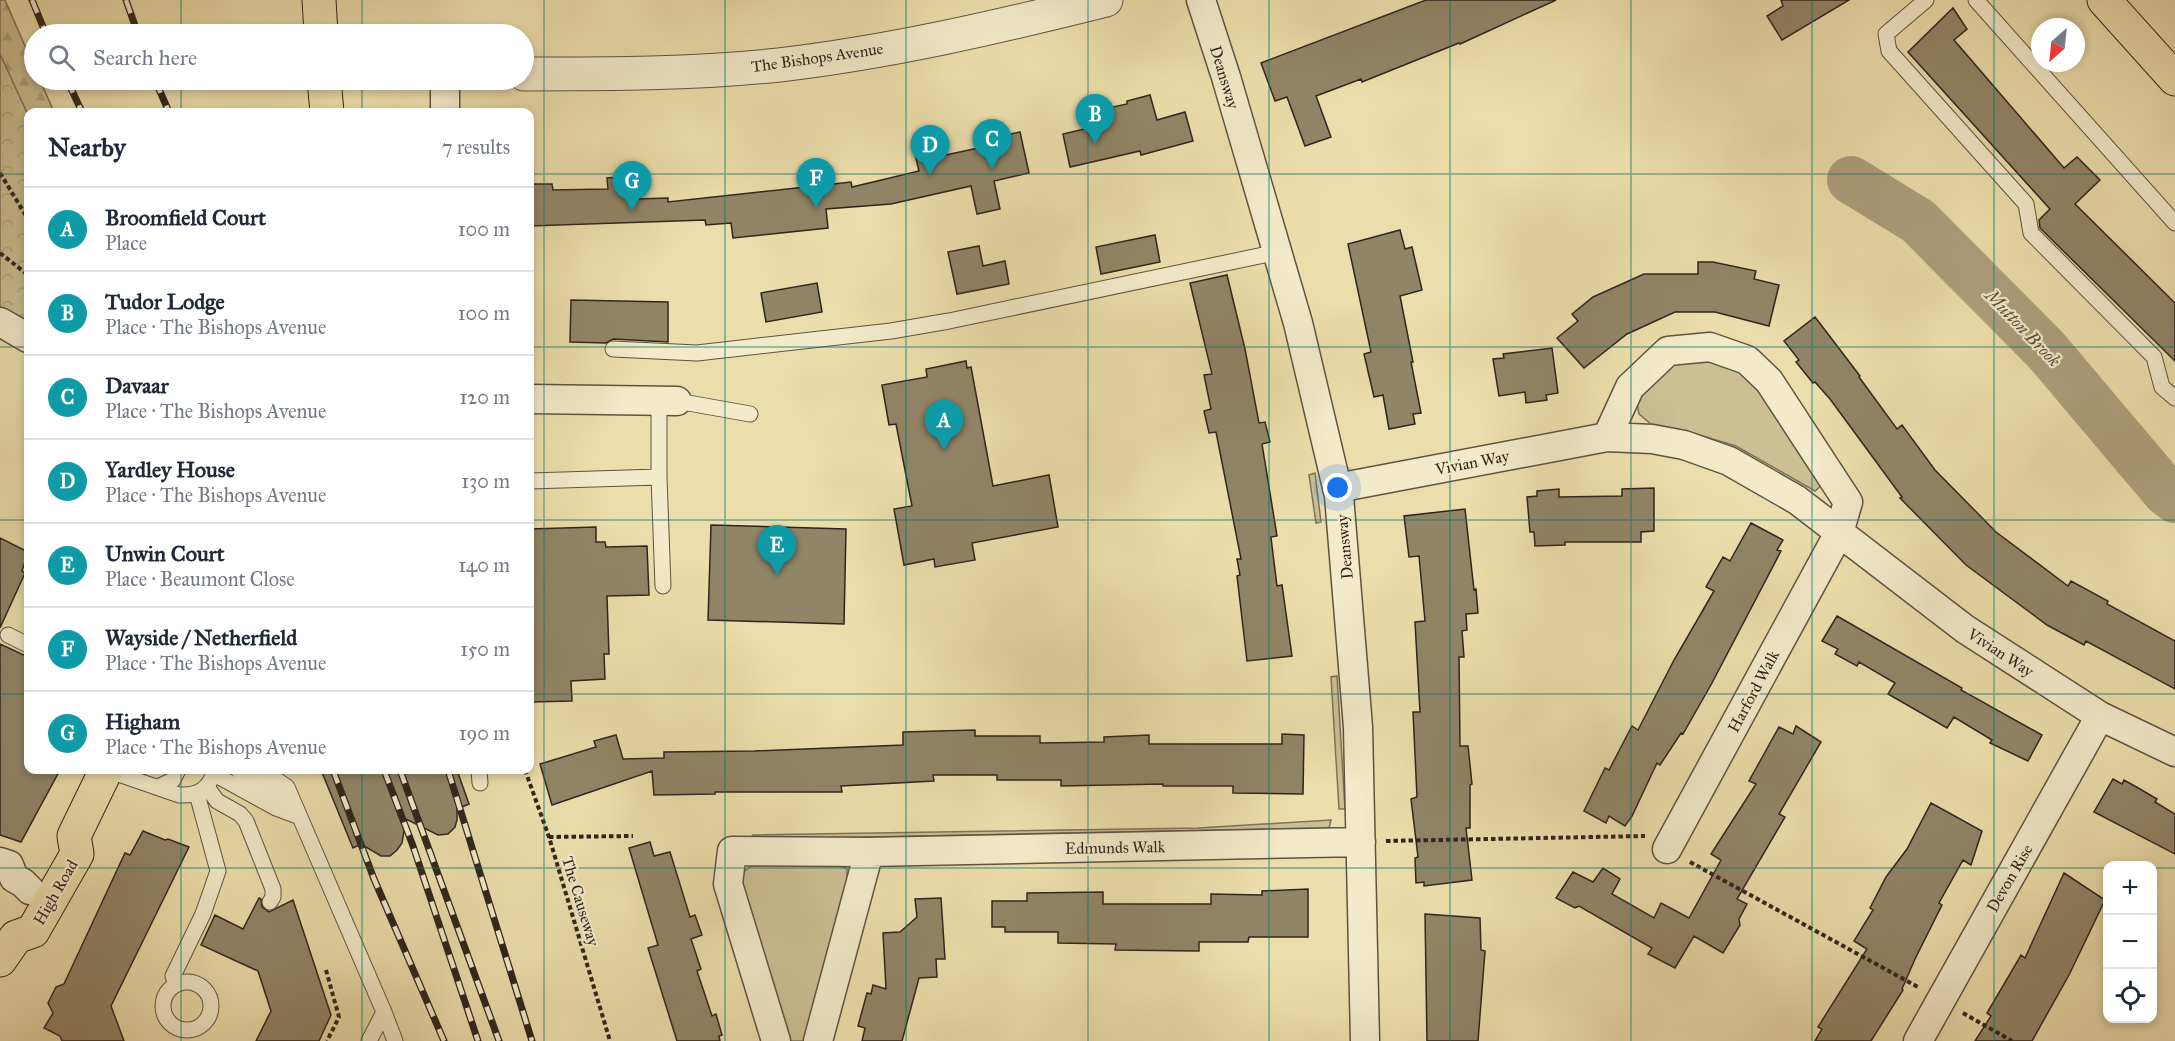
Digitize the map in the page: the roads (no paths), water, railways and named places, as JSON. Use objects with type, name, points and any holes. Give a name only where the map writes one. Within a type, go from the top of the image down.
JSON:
[{"type":"main road","points":[[319,0],[320,24]]},
{"type":"main road","points":[[2104,0],[2175,79]]},
{"type":"main road","name":"High Road","points":[[8,948],[33,932],[77,854],[74,836],[105,774]]},
{"type":"main road","name":"High Road","points":[[8,948],[12,922],[58,842],[74,836]]},
{"type":"street","name":"The Bishops Avenue","points":[[534,74],[640,74],[778,65],[976,32],[1106,0]]},
{"type":"street","name":"Deansway","points":[[1201,0],[1298,323],[1337,488],[1358,727],[1365,1041]]},
{"type":"street","points":[[445,90],[446,108]]},
{"type":"street","points":[[0,322],[24,336]]},
{"type":"street","points":[[1607,437],[1630,387],[1668,351],[1710,347],[1748,360],[1769,381],[1848,502],[1839,533]]},
{"type":"street","points":[[534,399],[668,401]]},
{"type":"street","name":"Vivian Way","points":[[1337,488],[1607,437],[1652,439],[1683,445],[1729,461],[1797,500],[1965,629],[2100,716],[2175,752]]},
{"type":"street","name":"Harford Walk","points":[[1667,849],[1839,533]]},
{"type":"street","name":"Devon Rise","points":[[1918,1041],[2100,716]]},
{"type":"street","name":"Edmunds Walk","points":[[776,1041],[728,884],[732,851],[869,852],[1361,842]]},
{"type":"street","points":[[818,1041],[869,852]]},
{"type":"street","points":[[5,863],[14,878],[30,890]]},
{"type":"lane","points":[[1926,0],[1886,34],[1889,51],[2026,204],[2031,233],[2154,357],[2162,387],[2175,398]]},
{"type":"lane","points":[[1976,0],[2175,223]]},
{"type":"lane","points":[[613,349],[697,353],[891,331],[949,321],[1278,252]]},
{"type":"lane","points":[[663,586],[659,477],[668,401],[750,414]]},
{"type":"lane","points":[[534,481],[659,477]]},
{"type":"lane","points":[[8,635],[24,643]]},
{"type":"lane","points":[[119,774],[179,795],[208,781],[300,817]]},
{"type":"lane","points":[[158,787],[173,780],[176,774]]},
{"type":"lane","points":[[244,774],[279,797],[300,817]]},
{"type":"lane","points":[[268,774],[287,787],[395,1041]]},
{"type":"lane","points":[[208,781],[217,801],[240,814],[246,821],[273,889],[270,902]]},
{"type":"lane","points":[[176,984],[173,975],[203,914],[218,871],[208,781]]},
{"type":"lane","points":[[369,1041],[384,1012]]},
{"type":"waterway","name":"Mutton Brook","points":[[1851,180],[1918,221],[2046,350],[2166,492],[2175,499]]},
{"type":"railway","points":[[32,0],[42,24]]},
{"type":"railway","points":[[126,0],[134,24]]},
{"type":"railway","points":[[72,90],[80,108]]},
{"type":"railway","points":[[159,90],[167,108]]},
{"type":"railway","points":[[335,774],[374,879],[444,1041]]},
{"type":"railway","points":[[386,774],[413,846],[478,1041]]},
{"type":"railway","points":[[401,774],[499,1041]]},
{"type":"railway","points":[[449,774],[532,1041]]},
{"type":"place","name":"Tudor Lodge","points":[[1095,144]]},
{"type":"place","name":"Davaar","points":[[992,169]]},
{"type":"place","name":"Yardley House","points":[[930,175]]},
{"type":"place","name":"Wayside / Netherfield","points":[[816,208]]},
{"type":"place","name":"Higham","points":[[632,211]]},
{"type":"place","name":"Broomfield Court","points":[[944,450]]},
{"type":"place","name":"Unwin Court","points":[[777,575]]}]
